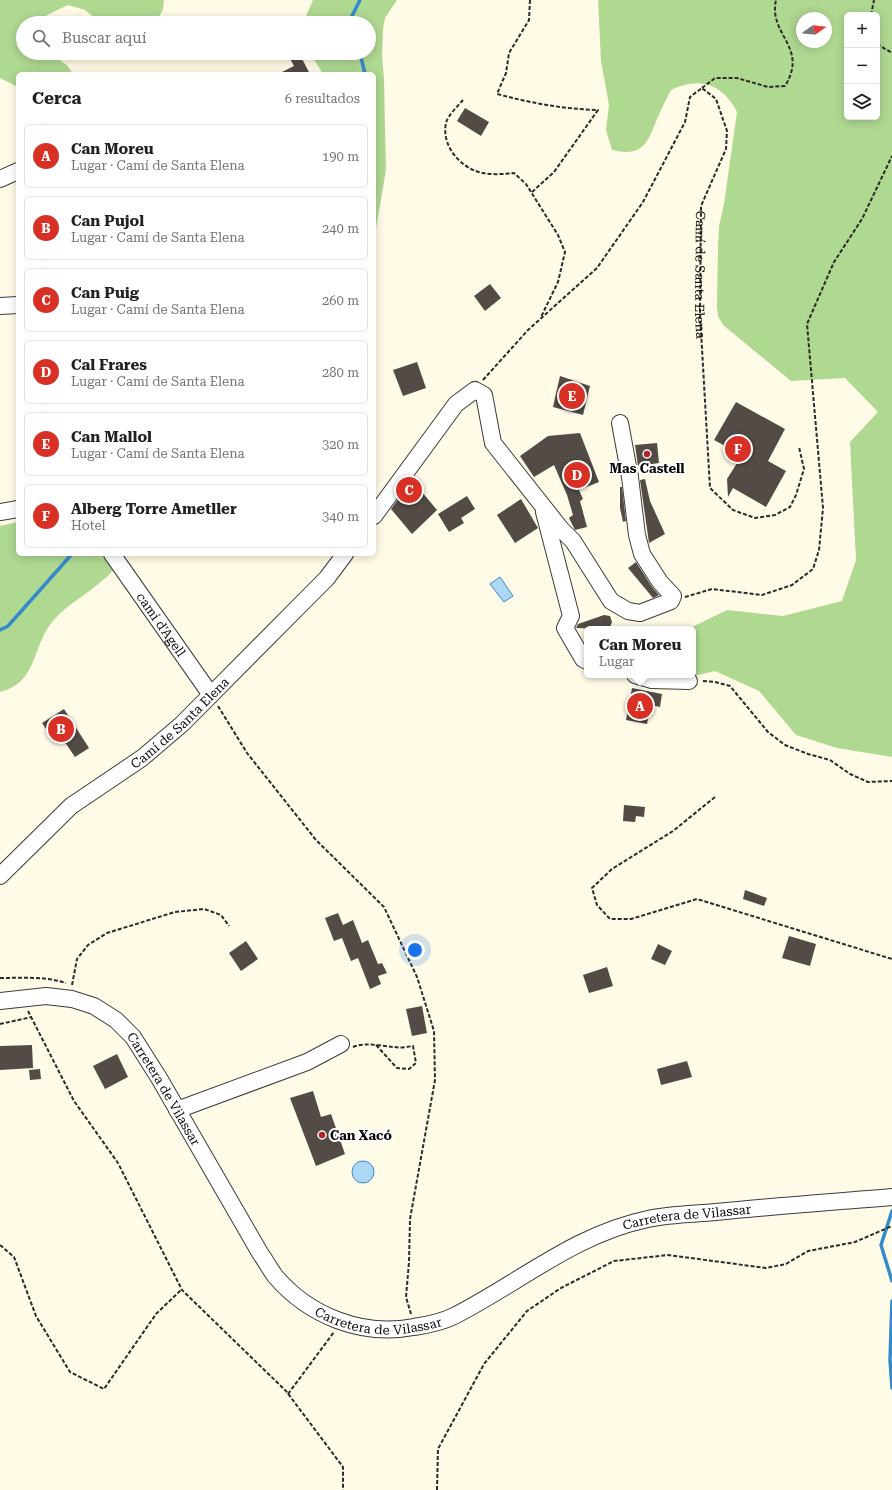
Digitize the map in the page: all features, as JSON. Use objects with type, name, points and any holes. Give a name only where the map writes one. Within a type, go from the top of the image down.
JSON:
[{"type":"street","points":[[0,179],[16,172]]},
{"type":"street","points":[[0,306],[16,305]]},
{"type":"street","points":[[376,513],[456,404],[475,390],[484,395],[493,443],[541,505],[573,541],[611,600],[628,611],[640,613],[671,601],[673,596],[660,582],[642,554],[637,535],[630,477],[620,424]]},
{"type":"street","points":[[541,505],[571,616],[565,628],[584,660]]},
{"type":"street","points":[[0,512],[16,509]]},
{"type":"street","name":"camí d'Agell","points":[[113,556],[211,695]]},
{"type":"street","name":"Camí de Santa Elena","points":[[0,876],[70,806],[142,758],[182,724],[327,578],[344,556]]},
{"type":"street","points":[[645,678],[652,680],[689,681]]},
{"type":"street","name":"Carretera de Vilassar","points":[[0,1001],[22,997],[46,996],[72,999],[94,1006],[116,1020],[133,1037],[260,1253],[276,1276],[296,1296],[320,1313],[341,1322],[372,1330],[400,1330],[453,1316],[568,1248],[607,1231],[648,1219],[762,1207],[892,1197]]},
{"type":"street","points":[[177,1110],[307,1062],[341,1044]]},
{"type":"path","points":[[530,0],[529,20],[509,53],[506,73],[497,94],[527,102],[568,109],[598,110],[554,172],[531,193]]},
{"type":"path","points":[[475,390],[528,330],[602,262],[643,202],[685,122],[690,97],[715,78],[737,78],[768,87],[785,86],[791,76],[792,53],[776,22],[774,8],[776,0]]},
{"type":"path","points":[[872,12],[874,0]]},
{"type":"path","points":[[880,46],[892,53]]},
{"type":"path","name":"Camí de Santa Elena","points":[[702,88],[716,99],[727,131],[726,149],[701,206],[700,314],[710,488],[733,510],[755,518],[775,515],[790,507],[796,495],[804,469],[799,448]]},
{"type":"path","points":[[462,100],[446,122],[446,137],[454,156],[466,166],[482,173],[514,173],[526,184],[558,235],[565,252],[558,282],[540,319]]},
{"type":"path","points":[[671,601],[712,589],[762,595],[792,585],[813,569],[819,550],[823,508],[807,324],[834,262],[862,219],[892,156]]},
{"type":"path","points":[[689,681],[715,682],[730,686],[768,732],[785,744],[808,754],[830,760],[850,774],[868,782],[892,781]]},
{"type":"path","points":[[211,695],[248,753],[316,840],[384,907],[417,978],[434,1031],[435,1080],[410,1219],[409,1262],[406,1297],[415,1327]]},
{"type":"path","points":[[715,797],[673,831],[612,869],[592,888],[597,905],[610,919],[631,920],[697,899],[892,958]]},
{"type":"path","points":[[0,978],[27,977],[55,980],[69,984],[72,989],[77,959],[88,945],[107,933],[175,912],[204,909],[221,915],[229,926]]},
{"type":"path","points":[[22,997],[74,1101],[118,1163],[182,1290],[288,1394],[343,1467],[343,1490]]},
{"type":"path","points":[[0,1024],[32,1017]]},
{"type":"path","points":[[376,1046],[413,1046],[416,1063],[409,1070],[396,1068],[376,1046]]},
{"type":"path","points":[[437,1490],[438,1449],[484,1364],[527,1311],[561,1288],[614,1261],[668,1255],[766,1268],[786,1264],[808,1251],[855,1242],[892,1226]]},
{"type":"path","points":[[0,1245],[14,1257],[36,1316],[70,1372],[104,1389],[156,1314],[182,1290]]},
{"type":"path","points":[[288,1394],[319,1355],[341,1322]]},
{"type":"green space","points":[[0,0],[164,0],[163,9],[160,16],[92,16],[85,10],[68,5],[46,16],[16,16],[16,60],[60,60],[67,65],[72,72],[16,72],[16,86],[0,78]]},
{"type":"green space","points":[[313,0],[397,0],[385,18],[383,29],[382,55],[386,170],[376,228],[376,72],[322,72],[314,60],[376,60],[376,16],[306,16]]},
{"type":"green space","points":[[598,0],[892,0],[892,757],[837,748],[796,735],[759,691],[715,671],[696,675],[696,626],[694,626],[727,610],[783,616],[842,601],[856,560],[850,442],[878,412],[845,378],[791,381],[723,325],[718,316],[719,226],[724,204],[737,112],[725,95],[709,85],[700,83],[681,86],[671,90],[647,142],[637,150],[631,152],[612,150],[606,130],[609,105],[601,61]]},
{"type":"green space","points":[[16,522],[16,556],[117,556],[118,564],[111,573],[53,621],[41,641],[28,672],[12,687],[0,692],[0,526]]},
{"type":"water","points":[[500,577],[513,596],[504,602],[490,584]]},
{"type":"water","points":[[363,1161],[371,1164],[374,1172],[371,1180],[363,1183],[355,1180],[352,1172],[355,1164]]},
{"type":"building","points":[[291,60],[303,60],[309,72],[282,72],[294,66]]},
{"type":"building","points":[[465,108],[489,122],[481,136],[457,121]]},
{"type":"building","points":[[490,284],[501,298],[485,311],[474,296]]},
{"type":"building","points":[[417,362],[426,388],[403,396],[393,370]]},
{"type":"building","points":[[560,376],[590,386],[583,415],[553,407]]},
{"type":"building","points":[[736,402],[785,429],[768,461],[786,471],[766,507],[733,488],[728,497],[727,479],[742,455],[714,440]]},
{"type":"building","points":[[580,433],[599,482],[579,490],[583,499],[580,501],[587,527],[575,530],[569,518],[573,515],[567,495],[554,465],[534,477],[520,456],[548,436]]},
{"type":"building","name":"Mas Castell","points":[[657,443],[659,463],[638,466],[635,445]]},
{"type":"building","points":[[645,479],[650,501],[665,534],[649,543],[640,480]]},
{"type":"building","points":[[412,480],[437,510],[412,534],[391,509]]},
{"type":"building","points":[[620,487],[622,487],[626,521],[623,522],[620,508]]},
{"type":"building","points":[[467,496],[475,509],[461,518],[464,523],[449,532],[438,514]]},
{"type":"building","points":[[521,499],[538,528],[515,543],[497,515]]},
{"type":"building","points":[[636,562],[659,595],[653,598],[628,568]]},
{"type":"building","points":[[604,615],[610,616],[612,622],[610,626],[584,626],[584,628],[576,628],[578,624]]},
{"type":"building","points":[[632,688],[662,694],[660,707],[651,705],[647,724],[626,720]]},
{"type":"building","points":[[64,709],[89,748],[75,757],[60,735],[53,739],[42,723]]},
{"type":"building","points":[[624,805],[645,807],[644,817],[636,816],[635,822],[623,821]]},
{"type":"building","points":[[745,890],[767,898],[764,906],[743,899]]},
{"type":"building","points":[[338,913],[343,925],[353,920],[362,943],[368,940],[378,964],[382,963],[387,973],[378,976],[381,984],[370,989],[358,958],[351,961],[342,938],[334,941],[325,918]]},
{"type":"building","points":[[789,936],[816,944],[810,966],[782,958]]},
{"type":"building","points":[[246,941],[258,959],[241,971],[229,953]]},
{"type":"building","points":[[658,944],[672,951],[665,965],[651,959]]},
{"type":"building","points":[[607,967],[613,986],[589,993],[583,975]]},
{"type":"building","points":[[422,1006],[427,1033],[412,1036],[406,1009]]},
{"type":"building","points":[[32,1045],[33,1068],[0,1070],[0,1046]]},
{"type":"building","points":[[117,1054],[128,1077],[105,1089],[93,1066]]},
{"type":"building","points":[[687,1061],[692,1077],[661,1085],[657,1069]]},
{"type":"building","points":[[40,1069],[41,1079],[30,1080],[29,1070]]},
{"type":"building","name":"Can Xacó","points":[[313,1091],[321,1117],[331,1114],[345,1154],[316,1166],[290,1098]]},
{"type":"waterway","points":[[352,16],[360,0]]},
{"type":"waterway","points":[[362,60],[365,72]]},
{"type":"waterway","points":[[0,630],[8,626],[70,556]]},
{"type":"waterway","points":[[892,1211],[881,1245],[892,1281]]},
{"type":"waterway","points":[[892,1301],[890,1360],[892,1388]]},
{"type":"place","name":"Can Mallol","points":[[572,396]]},
{"type":"place","name":"Alberg Torre Ametller","points":[[738,449]]},
{"type":"place","name":"Mas Castell","points":[[647,454]]},
{"type":"place","name":"Cal Frares","points":[[577,475]]},
{"type":"place","name":"Can Puig","points":[[409,490]]},
{"type":"place","name":"Can Moreu","points":[[640,706]]},
{"type":"place","name":"Can Pujol","points":[[61,729]]},
{"type":"place","name":"Can Xacó","points":[[322,1135]]}]
